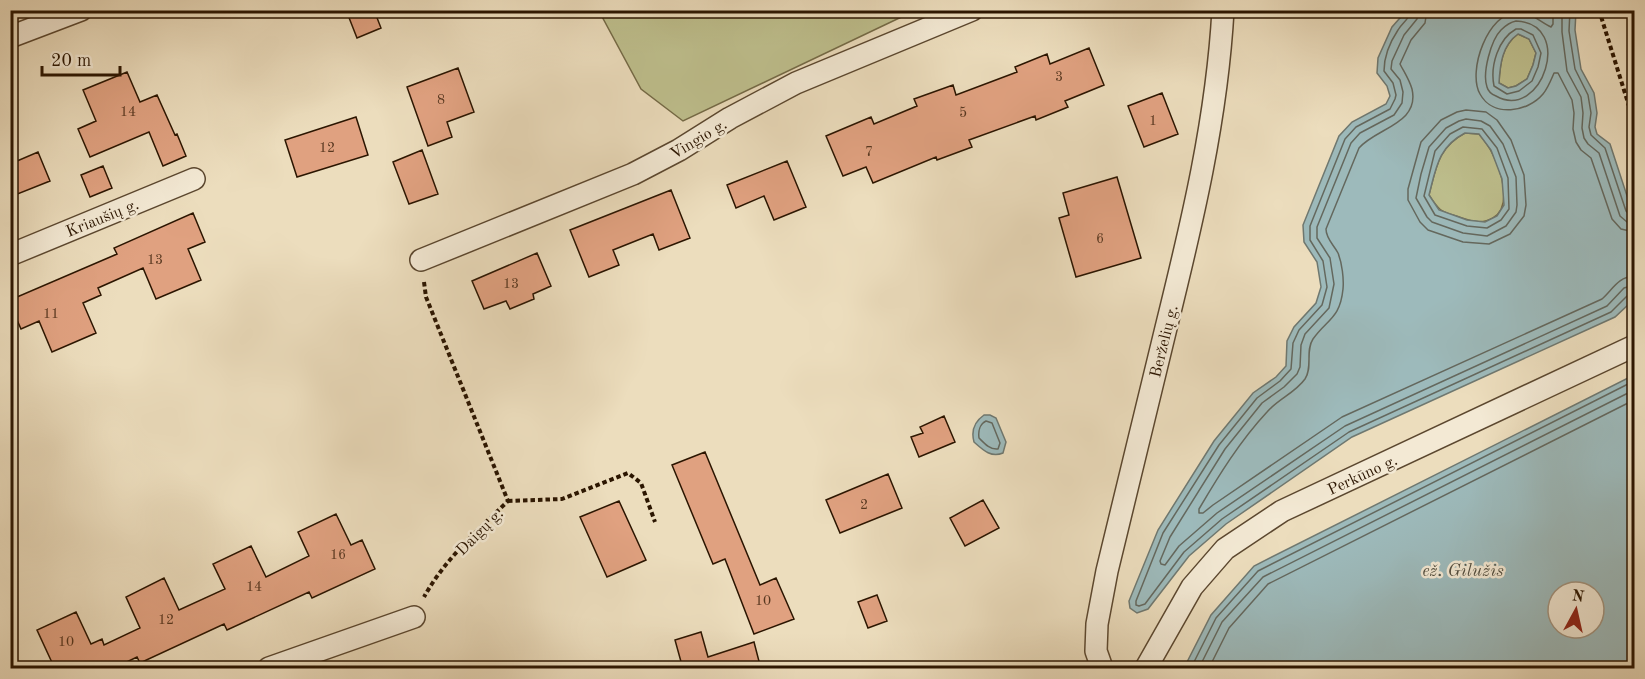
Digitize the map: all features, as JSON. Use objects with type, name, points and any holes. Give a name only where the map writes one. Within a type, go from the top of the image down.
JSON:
[{"type":"street","points":[[10,37],[81,10]]},
{"type":"street","name":"Vingio g.","points":[[421,260],[633,174],[796,83],[972,10]]},
{"type":"street","name":"Berželių g.","points":[[1102,669],[1096,651],[1097,624],[1107,571],[1194,216],[1215,105],[1223,10]]},
{"type":"street","name":"Kriaušių g.","points":[[10,255],[194,179]]},
{"type":"street","name":"Perkūno g.","points":[[1146,669],[1192,587],[1225,549],[1282,511],[1635,346]]},
{"type":"street","points":[[269,669],[414,617]]},
{"type":"path","points":[[1599,10],[1635,122]]},
{"type":"path","name":"Daigų g.","points":[[414,617],[435,578],[468,539],[508,501],[426,297],[421,260]]},
{"type":"path","points":[[508,501],[562,499],[628,473],[641,483],[655,522]]},
{"type":"green space","points":[[599,11],[914,11],[683,121],[641,89]]},
{"type":"green space","points":[[1518,34],[1529,39],[1536,53],[1527,79],[1508,88],[1499,83],[1501,62],[1508,44]]},
{"type":"green space","points":[[1465,133],[1479,134],[1491,150],[1502,178],[1503,205],[1493,218],[1486,221],[1470,221],[1446,213],[1436,206],[1429,195],[1436,167],[1444,152],[1449,145]]},
{"type":"water","points":[[1407,10],[1576,11],[1575,30],[1581,69],[1594,93],[1597,113],[1595,127],[1597,134],[1610,144],[1634,217],[1634,293],[1630,303],[1615,317],[1352,437],[1226,524],[1189,556],[1148,609],[1137,613],[1130,608],[1129,601],[1158,530],[1214,441],[1253,393],[1276,377],[1286,366],[1287,341],[1294,327],[1316,303],[1321,287],[1317,262],[1304,242],[1303,225],[1339,136],[1352,122],[1386,104],[1390,96],[1387,86],[1377,73],[1378,58],[1392,27]],"holes":[[[1518,34],[1529,39],[1536,53],[1527,79],[1508,88],[1499,83],[1501,62],[1508,44]],[[1465,133],[1479,134],[1491,150],[1502,179],[1504,205],[1497,216],[1485,222],[1467,220],[1439,210],[1429,195],[1436,167],[1444,152],[1449,145]]]},
{"type":"water","name":"ež. Gilužis","points":[[1634,375],[1634,668],[1184,668],[1211,615],[1254,566]]},
{"type":"water","points":[[984,415],[996,418],[1006,442],[1003,453],[991,454],[974,442],[974,427]]},
{"type":"building","points":[[346,10],[374,10],[381,28],[357,38]]},
{"type":"building","points":[[1089,48],[1104,85],[1065,101],[1068,107],[1036,120],[1035,116],[969,140],[972,147],[937,160],[936,157],[873,183],[866,167],[843,176],[826,136],[871,117],[874,124],[917,106],[914,99],[953,85],[956,95],[1017,72],[1015,67],[1047,54],[1050,64]]},
{"type":"building","points":[[458,68],[474,112],[447,122],[452,137],[428,146],[407,87]]},
{"type":"building","points":[[127,72],[140,102],[157,95],[186,156],[163,166],[149,132],[90,157],[78,129],[96,121],[83,90]]},
{"type":"building","points":[[1162,93],[1178,134],[1144,147],[1128,106]]},
{"type":"building","points":[[356,117],[368,155],[297,177],[285,140]]},
{"type":"building","points":[[422,150],[438,194],[409,204],[393,162]]},
{"type":"building","points":[[38,152],[50,181],[10,197],[10,164]]},
{"type":"building","points":[[787,161],[806,207],[774,220],[764,196],[736,208],[727,185]]},
{"type":"building","points":[[103,166],[112,188],[90,197],[81,175]]},
{"type":"building","points":[[1117,177],[1141,258],[1076,277],[1059,218],[1069,215],[1063,193]]},
{"type":"building","points":[[671,190],[690,238],[659,250],[653,234],[613,250],[619,265],[589,277],[570,230]]},
{"type":"building","points":[[193,213],[205,242],[188,249],[201,280],[156,299],[143,268],[98,288],[101,295],[83,303],[96,333],[52,352],[39,321],[21,329],[10,300],[117,254],[114,248]]},
{"type":"building","points":[[537,253],[551,286],[533,294],[534,299],[510,309],[506,301],[484,309],[472,281]]},
{"type":"building","points":[[944,416],[955,442],[919,457],[911,437],[923,433],[920,427]]},
{"type":"building","points":[[705,452],[760,585],[776,578],[794,619],[754,634],[725,559],[713,564],[672,465]]},
{"type":"building","points":[[888,474],[902,508],[840,533],[826,500]]},
{"type":"building","points":[[983,500],[999,528],[965,546],[950,518]]},
{"type":"building","points":[[619,501],[646,560],[607,577],[580,517]]},
{"type":"building","points":[[336,514],[351,545],[362,540],[375,569],[312,598],[309,592],[227,630],[224,624],[140,663],[137,657],[112,669],[55,669],[37,630],[76,612],[91,644],[102,639],[104,645],[140,628],[126,597],[164,578],[179,610],[225,589],[213,564],[251,546],[266,577],[309,556],[298,532]]},
{"type":"building","points":[[877,595],[887,621],[868,628],[858,602]]},
{"type":"building","points":[[701,632],[708,657],[754,642],[761,669],[683,669],[675,640]]}]
